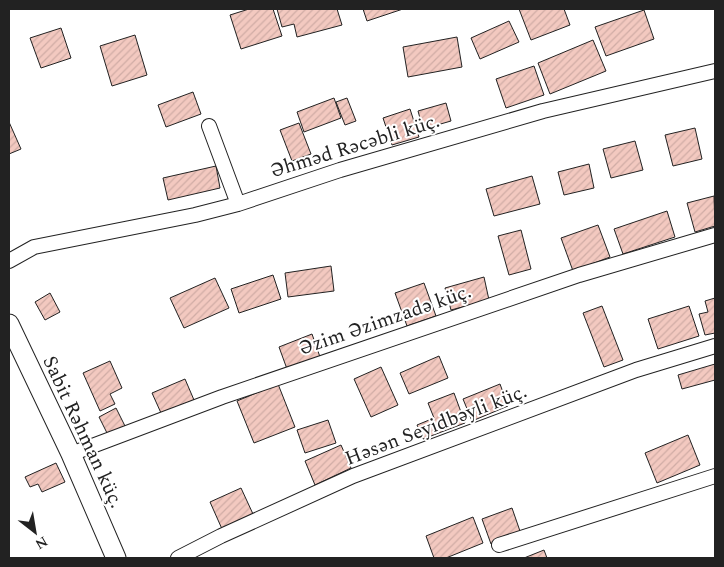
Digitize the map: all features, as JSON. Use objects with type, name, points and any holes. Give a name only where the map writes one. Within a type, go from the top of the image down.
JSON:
[{"type":"main road","name":"Sabit Rəhman küç.","points":[[9,324],[116,558]]},
{"type":"street","name":"Əhməd Rəcəbli küç.","points":[[9,261],[34,247],[195,215],[238,204],[340,170],[543,111],[715,71]]},
{"type":"street","points":[[209,126],[238,204]]},
{"type":"street","name":"Əzim Əzimzadə küç.","points":[[70,454],[222,397],[560,281],[715,235]]},
{"type":"street","name":"Həsən Seyidbəyli küç.","points":[[178,558],[221,536],[353,476],[636,370],[715,346]]},
{"type":"street","points":[[499,545],[715,476]]},
{"type":"building","points":[[249,9],[273,9],[282,36],[241,49],[230,15]]},
{"type":"building","points":[[277,9],[337,9],[342,25],[297,37],[294,24],[282,27]]},
{"type":"building","points":[[363,9],[403,9],[367,21]]},
{"type":"building","points":[[519,9],[564,9],[570,25],[531,40]]},
{"type":"building","points":[[644,10],[654,39],[606,56],[595,27]]},
{"type":"building","points":[[509,21],[519,42],[480,59],[471,38]]},
{"type":"building","points":[[61,28],[71,58],[41,68],[30,38]]},
{"type":"building","points":[[135,35],[147,75],[112,86],[100,46]]},
{"type":"building","points":[[457,37],[462,67],[408,77],[403,47]]},
{"type":"building","points":[[593,40],[606,71],[550,94],[538,63]]},
{"type":"building","points":[[534,66],[544,95],[506,108],[496,79]]},
{"type":"building","points":[[193,92],[201,114],[166,127],[158,105]]},
{"type":"building","points":[[334,98],[341,118],[304,132],[297,112]]},
{"type":"building","points":[[347,98],[356,121],[345,125],[336,102]]},
{"type":"building","points":[[446,103],[451,121],[423,129],[418,111]]},
{"type":"building","points":[[410,109],[419,137],[392,145],[383,118]]},
{"type":"building","points":[[9,122],[21,149],[9,154]]},
{"type":"building","points":[[299,123],[311,154],[292,161],[280,130]]},
{"type":"building","points":[[695,128],[702,159],[673,166],[665,135]]},
{"type":"building","points":[[635,141],[643,170],[611,178],[603,149]]},
{"type":"building","points":[[589,164],[594,188],[564,195],[558,172]]},
{"type":"building","points":[[216,166],[220,188],[168,200],[163,178]]},
{"type":"building","points":[[532,176],[540,204],[494,216],[486,189]]},
{"type":"building","points":[[714,196],[715,226],[695,232],[687,203]]},
{"type":"building","points":[[667,211],[675,237],[623,254],[614,229]]},
{"type":"building","points":[[598,225],[610,257],[573,271],[561,238]]},
{"type":"building","points":[[521,230],[531,269],[509,275],[498,236]]},
{"type":"building","points":[[331,266],[334,291],[288,297],[285,273]]},
{"type":"building","points":[[273,275],[281,299],[239,313],[231,289]]},
{"type":"building","points":[[484,277],[489,300],[451,310],[445,288]]},
{"type":"building","points":[[215,278],[229,308],[184,328],[170,298]]},
{"type":"building","points":[[424,283],[436,316],[407,326],[395,293]]},
{"type":"building","points":[[50,293],[60,312],[45,320],[35,302]]},
{"type":"building","points":[[715,298],[715,333],[705,335],[699,314],[708,312],[705,301]]},
{"type":"building","points":[[602,306],[623,360],[604,367],[583,313]]},
{"type":"building","points":[[689,306],[699,336],[658,349],[648,319]]},
{"type":"building","points":[[312,334],[320,357],[287,369],[279,347]]},
{"type":"building","points":[[439,356],[448,378],[409,394],[400,373]]},
{"type":"building","points":[[110,361],[122,388],[110,394],[115,404],[100,411],[83,373]]},
{"type":"building","points":[[715,364],[715,380],[682,389],[678,375]]},
{"type":"building","points":[[381,367],[398,405],[371,417],[354,379]]},
{"type":"building","points":[[185,379],[194,400],[161,413],[152,393]]},
{"type":"building","points":[[278,384],[295,427],[254,443],[237,401]]},
{"type":"building","points":[[500,384],[508,406],[472,421],[463,399]]},
{"type":"building","points":[[454,393],[465,423],[423,439],[417,425],[434,418],[428,403]]},
{"type":"building","points":[[116,408],[125,426],[108,435],[99,417]]},
{"type":"building","points":[[328,420],[336,443],[305,453],[297,430]]},
{"type":"building","points":[[688,435],[700,465],[657,483],[645,453]]},
{"type":"building","points":[[341,445],[351,468],[315,485],[305,461]]},
{"type":"building","points":[[56,463],[65,482],[42,492],[38,484],[30,487],[25,477]]},
{"type":"building","points":[[241,488],[253,514],[222,529],[210,502]]},
{"type":"building","points":[[512,508],[521,534],[491,544],[482,519]]},
{"type":"building","points":[[473,517],[483,543],[446,558],[434,558],[426,536]]},
{"type":"building","points":[[544,550],[547,558],[524,558]]}]
